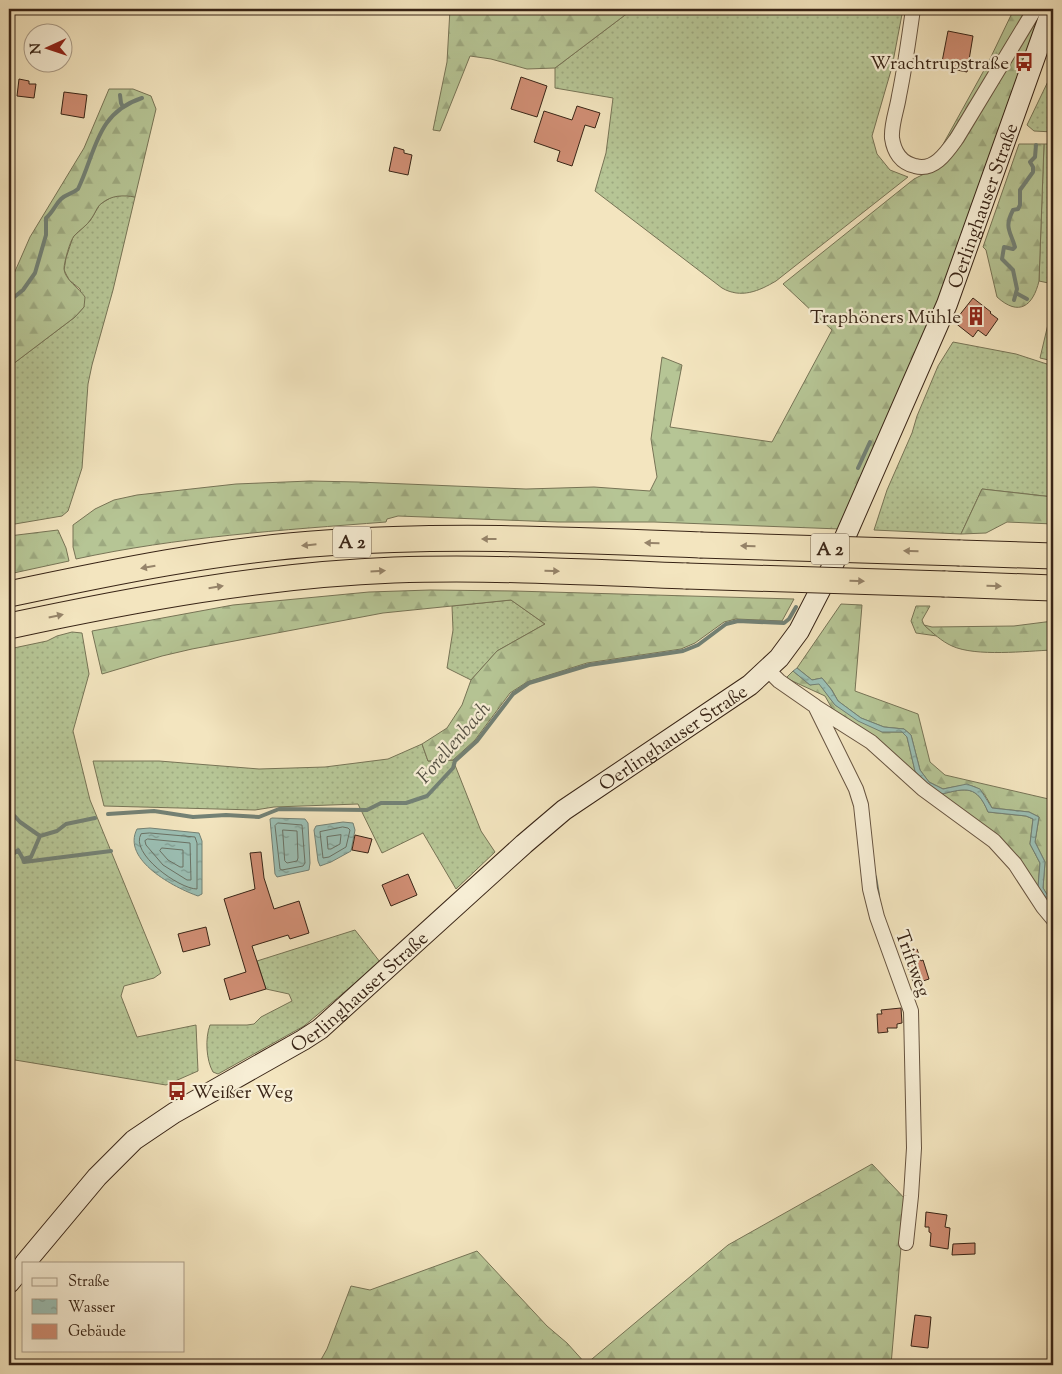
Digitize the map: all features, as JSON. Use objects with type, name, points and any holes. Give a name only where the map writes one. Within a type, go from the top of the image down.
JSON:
[{"type":"highway","name":"A 2","points":[[9,594],[100,575],[227,554],[324,543],[434,538],[541,539],[1053,556]]},
{"type":"highway","name":"A 2","points":[[9,626],[164,595],[229,585],[311,576],[394,570],[497,569],[1053,588]]},
{"type":"main road","name":"Oerlinghauser Straße","points":[[27,1262],[97,1177],[134,1140],[174,1113],[320,1029],[564,810],[722,705],[768,670],[798,631],[832,567],[927,352],[960,271],[1052,9]]},
{"type":"main road","name":"Oerlinghauser Straße","points":[[9,1283],[22,1268]]},
{"type":"street","points":[[913,9],[907,56],[892,137],[895,150],[901,159],[908,165],[918,167],[930,165],[945,155],[1035,9]]},
{"type":"street","name":"Triftweg","points":[[768,670],[779,681],[871,742],[923,788],[994,841],[1015,864],[1053,919]]},
{"type":"street","name":"Triftweg","points":[[815,706],[856,789],[861,806],[870,889],[877,917],[911,1011],[914,1148],[906,1243]]},
{"type":"green space","points":[[450,9],[633,9],[555,68],[527,69],[491,59],[470,56],[440,131],[433,130],[447,62]]},
{"type":"green space","points":[[633,9],[903,9],[892,67],[872,136],[877,154],[890,170],[908,177],[776,281],[756,291],[743,293],[736,293],[722,288],[595,191],[606,153],[613,98],[555,88],[555,68]]},
{"type":"green space","points":[[1014,9],[1027,9],[955,131],[936,157],[988,63]]},
{"type":"green space","points":[[1037,19],[1038,22],[1005,111],[1001,130],[962,244],[840,529],[654,522],[558,522],[398,516],[387,519],[386,522],[269,531],[191,540],[114,551],[76,559],[73,547],[73,525],[95,509],[114,500],[137,495],[236,484],[310,481],[526,489],[594,487],[650,491],[657,477],[651,439],[662,357],[682,365],[670,427],[772,442],[832,330],[783,284],[914,179],[932,170]]},
{"type":"green space","points":[[1053,71],[1053,132],[1034,131],[1027,125]]},
{"type":"green space","points":[[109,89],[133,89],[151,96],[156,109],[135,197],[118,196],[106,200],[100,204],[87,224],[74,236],[64,269],[70,280],[85,297],[84,307],[75,317],[9,367],[9,285],[30,237],[84,148]]},
{"type":"green space","points":[[1019,144],[1044,144],[1039,281],[1029,302],[1024,306],[1018,307],[1005,303],[997,297],[986,250],[983,247]]},
{"type":"green space","points":[[1044,144],[1053,144],[1053,284],[1039,281]]},
{"type":"green space","points":[[125,195],[135,197],[113,290],[92,365],[88,384],[82,468],[68,511],[62,516],[9,525],[9,367],[75,317],[84,307],[80,289],[69,280],[64,270],[73,237],[90,221],[100,204],[112,197]]},
{"type":"green space","points":[[1053,303],[1053,361],[1040,358]]},
{"type":"green space","points":[[953,342],[1016,354],[1053,366],[1053,497],[982,489],[961,534],[874,530],[887,490],[938,366]]},
{"type":"green space","points":[[982,489],[1053,497],[1053,524],[1007,522],[986,533],[961,534]]},
{"type":"green space","points":[[58,530],[66,548],[69,561],[9,574],[9,536]]},
{"type":"green space","points":[[430,590],[794,599],[782,621],[736,619],[724,622],[695,643],[681,649],[587,663],[527,682],[510,693],[475,740],[453,760],[428,761],[422,744],[447,728],[462,705],[471,680],[497,651],[545,624],[511,600],[383,613],[192,649],[102,674],[92,631],[233,605],[369,592]]},
{"type":"green space","points":[[511,600],[545,624],[497,651],[471,680],[447,668],[453,630],[452,606]]},
{"type":"green space","points":[[841,604],[862,605],[855,691],[918,714],[930,762],[945,775],[1053,800],[1050,900],[1043,888],[1045,862],[1035,842],[1039,817],[1029,812],[992,808],[983,793],[978,788],[972,786],[967,785],[943,789],[929,782],[920,770],[911,735],[904,729],[884,727],[861,718],[838,701],[822,678],[812,680],[797,668]]},
{"type":"green space","points":[[916,606],[930,606],[922,620],[924,625],[937,636],[916,633],[911,621]]},
{"type":"green space","points":[[1053,621],[1053,650],[1016,652],[987,652],[962,649],[944,642],[924,625],[932,627],[1014,626]]},
{"type":"green space","points":[[72,632],[82,633],[89,674],[73,731],[90,800],[161,973],[154,978],[124,986],[121,996],[137,1037],[196,1025],[198,1071],[166,1085],[9,1059],[9,649],[47,641]]},
{"type":"green space","points":[[793,671],[810,685],[819,683],[835,705],[882,732],[902,732],[907,737],[915,771],[942,794],[958,790],[970,791],[980,797],[988,812],[1026,816],[1033,819],[1030,844],[1040,863],[1038,887],[1020,864],[834,712],[825,696],[788,679],[787,677]]},
{"type":"green space","points":[[422,744],[428,761],[453,760],[481,831],[495,852],[456,889],[423,833],[382,853],[358,804],[274,807],[255,810],[104,806],[93,761],[159,761],[259,769],[325,767],[388,759]]},
{"type":"green space","points":[[355,930],[380,962],[304,1026],[218,1074],[213,1072],[207,1049],[207,1036],[210,1025],[254,1024],[261,1017],[292,1001],[289,994],[266,989],[257,961]]},
{"type":"green space","points":[[872,1164],[908,1202],[901,1247],[891,1365],[318,1365],[327,1349],[351,1286],[370,1290],[477,1251],[547,1326],[567,1343],[586,1364],[728,1245]]},
{"type":"water","points":[[797,668],[812,680],[822,678],[838,701],[861,718],[884,727],[904,729],[911,735],[920,770],[929,782],[943,789],[967,784],[980,789],[992,808],[1029,812],[1039,817],[1035,842],[1045,862],[1043,888],[1053,904],[1053,911],[1038,887],[1040,863],[1030,844],[1033,819],[1026,816],[988,812],[980,797],[970,791],[958,790],[942,794],[926,786],[915,771],[907,737],[902,732],[882,732],[858,721],[835,705],[819,684],[810,685],[793,671]]},
{"type":"water","points":[[270,819],[305,819],[308,823],[309,870],[277,877],[275,874]]},
{"type":"water","points":[[343,822],[353,823],[355,830],[351,851],[320,866],[314,830],[316,826]]},
{"type":"water","points":[[150,828],[199,833],[202,841],[202,894],[198,896],[177,887],[143,862],[134,840],[137,829]]},
{"type":"building","points":[[948,31],[973,36],[967,72],[941,67]]},
{"type":"building","points":[[521,77],[547,86],[537,117],[511,109]]},
{"type":"building","points":[[19,79],[29,81],[29,84],[36,84],[34,98],[17,96]]},
{"type":"building","points":[[64,92],[87,95],[84,118],[61,114]]},
{"type":"building","points":[[577,106],[600,113],[595,128],[585,125],[572,166],[557,161],[560,151],[534,142],[544,111],[572,120]]},
{"type":"building","points":[[394,147],[412,155],[408,175],[389,171]]},
{"type":"building","name":"Traphöners Mühle","points":[[973,298],[998,319],[986,336],[978,330],[973,337],[954,322]]},
{"type":"building","points":[[355,835],[372,839],[368,853],[352,850]]},
{"type":"building","points":[[261,852],[264,878],[274,909],[299,901],[309,933],[290,939],[288,935],[252,946],[266,989],[230,1000],[224,979],[246,972],[224,899],[255,889],[250,853]]},
{"type":"building","points":[[408,874],[417,895],[391,906],[382,885]]},
{"type":"building","points":[[206,927],[210,945],[183,952],[178,934]]},
{"type":"building","points":[[917,949],[929,979],[914,984],[907,966],[911,964],[908,952]]},
{"type":"building","points":[[901,1008],[902,1023],[897,1024],[897,1028],[887,1028],[888,1032],[878,1033],[877,1014],[882,1014],[881,1010]]},
{"type":"building","points":[[926,1212],[947,1215],[945,1227],[950,1228],[948,1249],[930,1246],[931,1233],[929,1232],[929,1227],[925,1227]]},
{"type":"building","points":[[975,1243],[975,1254],[952,1255],[953,1244]]},
{"type":"building","points":[[915,1315],[931,1317],[928,1348],[911,1346]]},
{"type":"waterway","points":[[120,95],[123,107]]},
{"type":"waterway","points":[[9,312],[13,298],[23,290],[35,273],[46,235],[46,218],[61,199],[78,189],[94,148],[106,124],[115,113],[142,98]]},
{"type":"waterway","name":"Forellenbach","points":[[1014,300],[1017,289],[1013,270],[1002,259],[1004,247],[1013,249],[1015,247],[1008,225],[1013,210],[1018,209],[1020,205],[1020,190],[1033,172],[1030,162],[1035,157],[1036,145]]},
{"type":"waterway","points":[[1016,293],[1027,299]]},
{"type":"waterway","name":"Forellenbach","points":[[858,468],[870,442]]},
{"type":"waterway","name":"Forellenbach","points":[[108,814],[154,811],[193,817],[226,815],[259,817],[279,809],[367,810],[381,803],[406,803],[427,796],[453,768],[455,761],[477,741],[513,694],[529,683],[589,665],[683,651],[698,645],[726,624],[738,621],[784,623],[789,619],[796,607]]},
{"type":"waterway","points":[[9,810],[20,822],[40,836]]},
{"type":"waterway","name":"Forellenbach","points":[[9,863],[11,856],[18,850],[23,859],[31,857],[40,836],[57,831],[66,824],[95,818]]},
{"type":"waterway","points":[[23,859],[24,862],[111,851]]},
{"type":"waterway","points":[[875,877],[878,895]]},
{"type":"place","name":"Wrachtrupstraße","points":[[1024,62]]},
{"type":"place","name":"Traphöners Mühle","points":[[976,316]]},
{"type":"place","name":"Weißer Weg","points":[[177,1091]]}]
